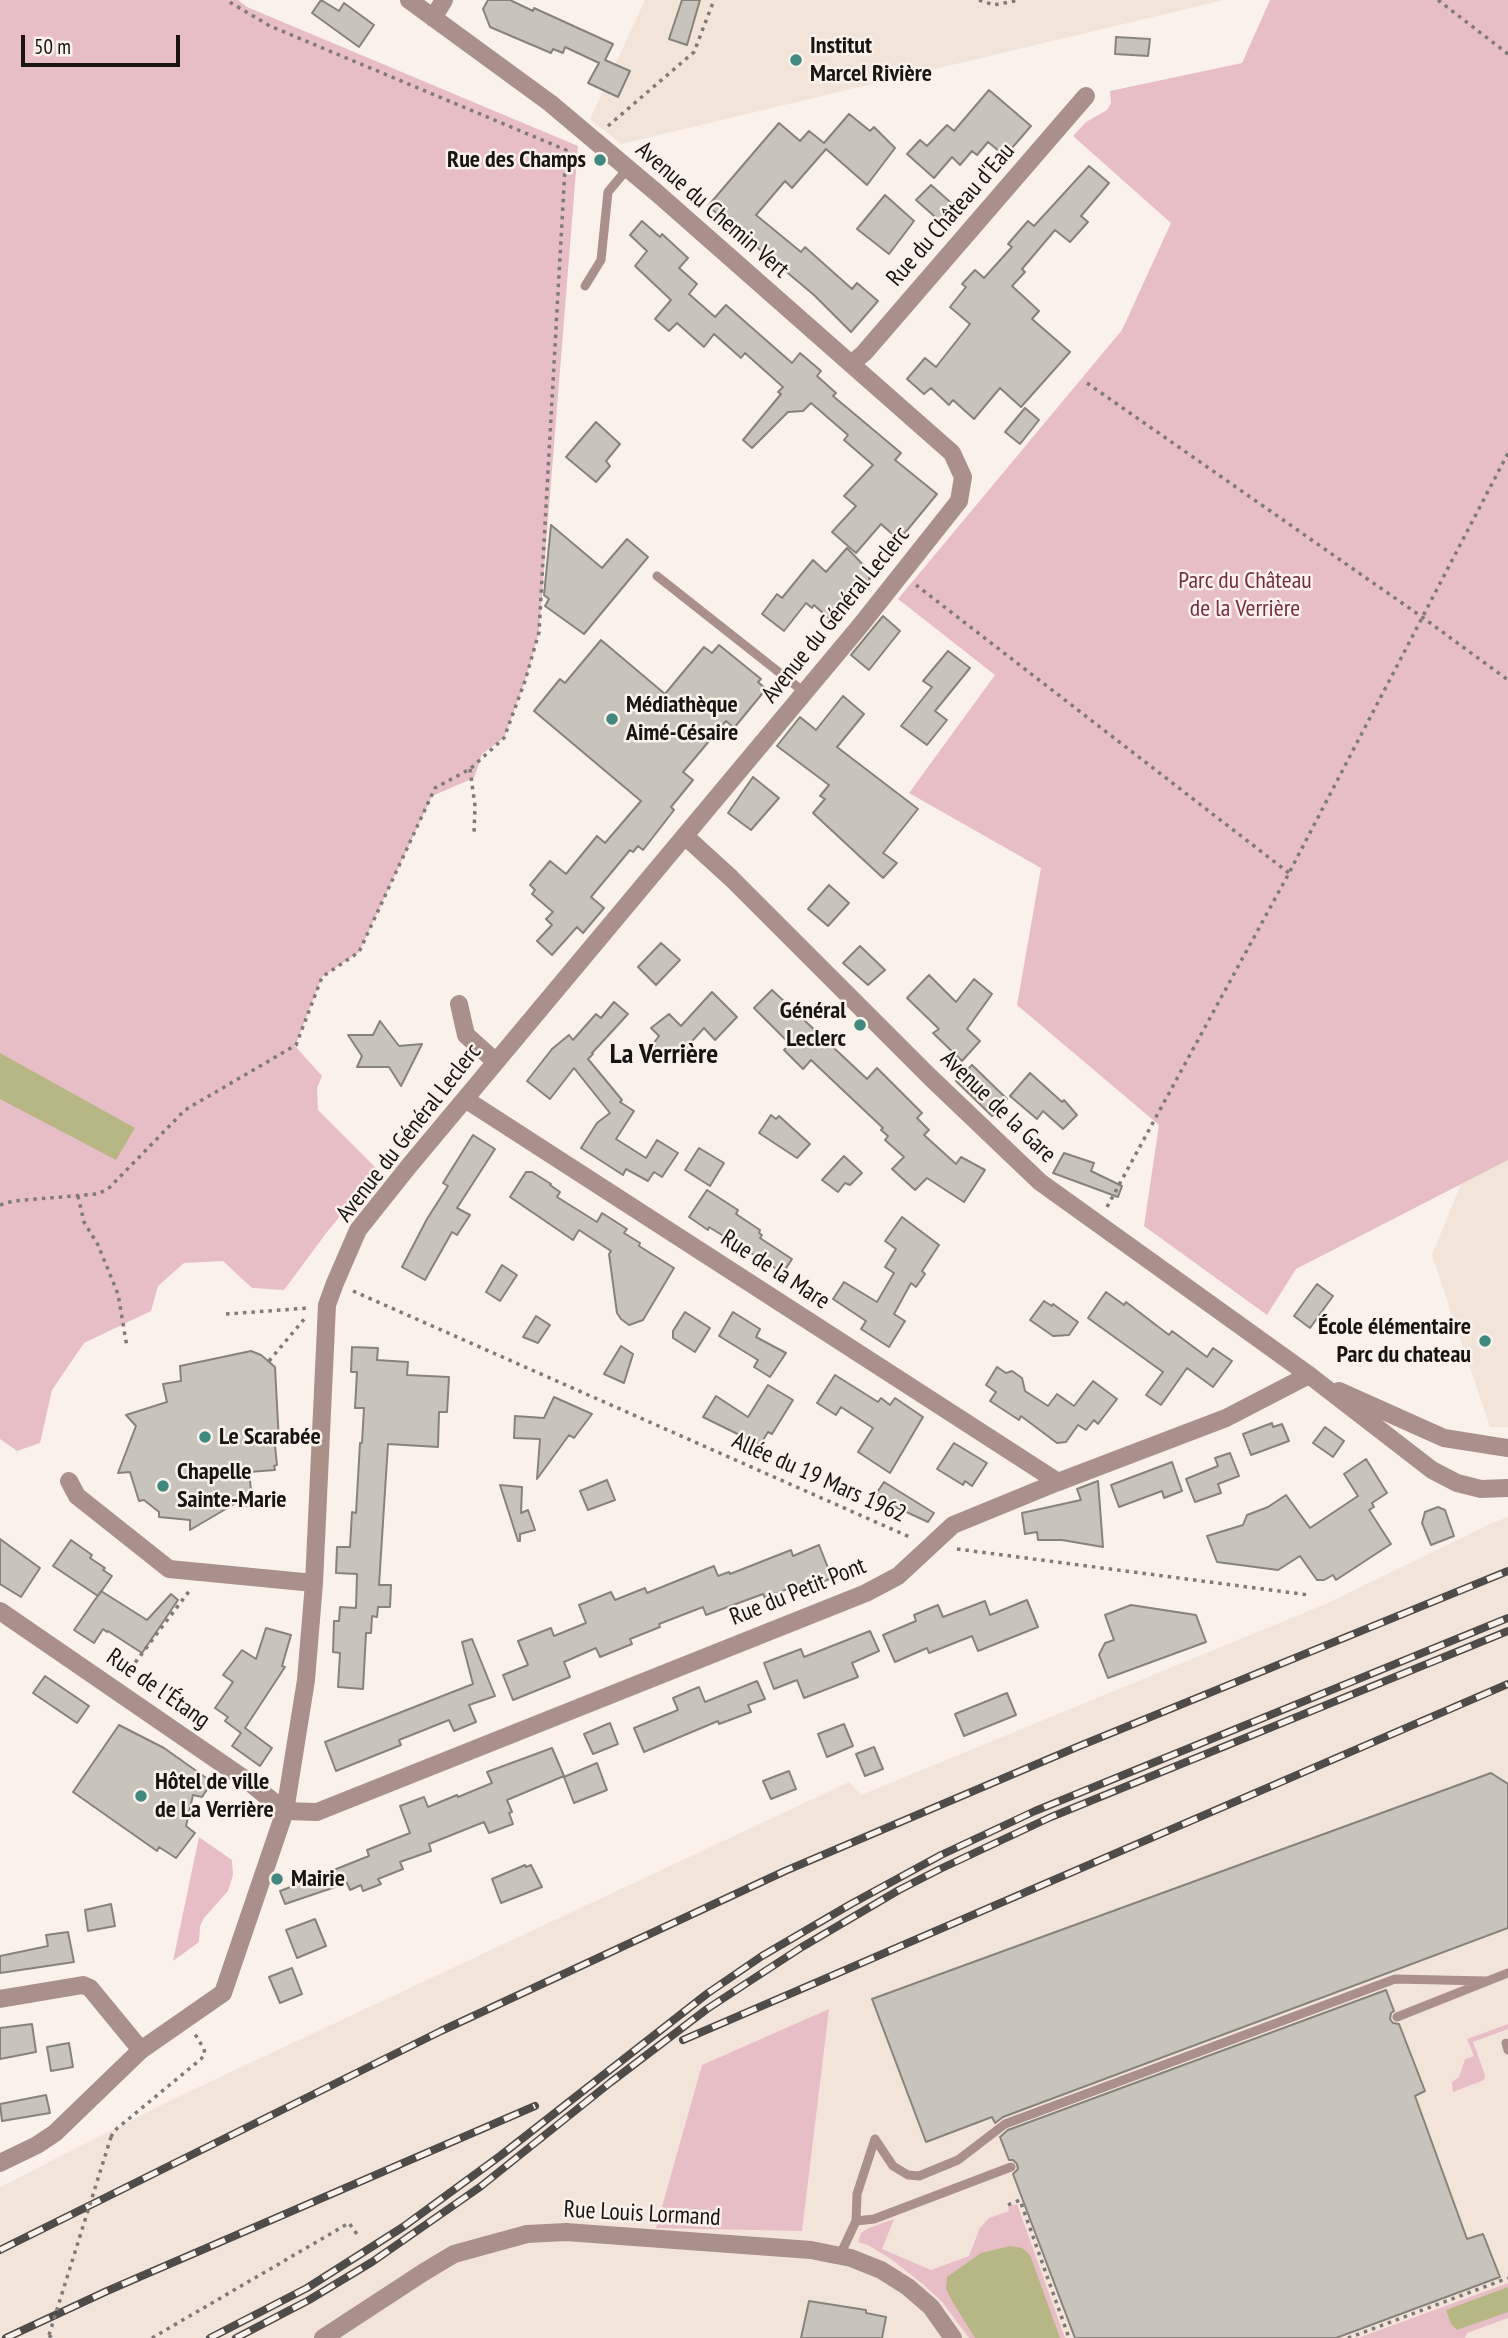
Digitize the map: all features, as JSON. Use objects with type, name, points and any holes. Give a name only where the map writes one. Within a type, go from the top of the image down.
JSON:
[{"type":"street","name":"Avenue du Chemin Vert","points":[[409,0],[550,103],[628,168],[952,453],[964,477]]},
{"type":"street","points":[[433,18],[444,0]]},
{"type":"street","name":"Rue du Château d'Eau","points":[[851,364],[864,353],[1086,96]]},
{"type":"street","name":"Avenue du Général Leclerc","points":[[0,2163],[55,2133],[141,2050],[223,1993],[285,1811],[306,1680],[314,1583],[327,1305],[358,1230],[901,574],[959,501],[964,477]]},
{"type":"street","name":"Avenue de la Gare","points":[[686,837],[1040,1182],[1308,1375],[1432,1470],[1457,1483],[1481,1489],[1508,1488]]},
{"type":"street","points":[[459,1004],[466,1035],[496,1062]]},
{"type":"street","name":"Rue de la Mare","points":[[465,1099],[1058,1482]]},
{"type":"street","name":"Avenue de la Gare","points":[[1308,1375],[1444,1438],[1508,1448]]},
{"type":"street","name":"Rue du Petit Pont","points":[[285,1811],[317,1812],[866,1593],[898,1576],[953,1525],[1226,1419],[1308,1375]]},
{"type":"street","points":[[69,1480],[77,1496],[169,1569],[314,1583]]},
{"type":"street","name":"Rue de l'Étang","points":[[0,1611],[249,1782],[285,1811]]},
{"type":"street","points":[[0,1999],[83,1985],[90,1988],[141,2050]]},
{"type":"street","name":"Rue Louis Lormand","points":[[323,2338],[454,2254],[527,2234],[566,2232],[811,2250],[852,2258],[881,2270],[908,2287],[930,2307],[953,2338]]},
{"type":"lane","points":[[585,286],[601,260],[608,192],[628,168]]},
{"type":"lane","points":[[657,576],[804,692]]},
{"type":"lane","points":[[1397,2017],[1508,1973]]},
{"type":"lane","points":[[840,2255],[856,2221],[857,2194],[875,2139],[893,2166],[908,2175],[919,2176],[958,2160],[1005,2124],[1395,1979],[1486,1981]]},
{"type":"lane","points":[[856,2221],[874,2219],[1011,2167]]},
{"type":"path","points":[[0,1205],[13,1201],[97,1194],[108,1189],[185,1110],[296,1045],[322,977],[359,953],[435,788],[470,769],[504,738],[539,632],[566,150],[270,26],[226,0]]},
{"type":"path","points":[[594,140],[694,52],[714,0]]},
{"type":"path","points":[[979,0],[994,5],[1019,0]]},
{"type":"path","points":[[1438,0],[1508,54]]},
{"type":"path","points":[[1087,383],[1508,680]]},
{"type":"path","points":[[1098,1225],[1289,873],[1508,453]]},
{"type":"path","points":[[901,574],[1289,873]]},
{"type":"path","points":[[470,769],[475,806],[474,834]]},
{"type":"path","points":[[78,1196],[84,1222],[98,1245],[118,1294],[127,1347]]},
{"type":"path","name":"Allée du 19 Mars 1962","points":[[344,1287],[929,1545],[1309,1595]]},
{"type":"path","points":[[226,1314],[314,1308],[269,1361]]},
{"type":"path","points":[[115,1689],[204,1572]]},
{"type":"path","points":[[50,2337],[114,2131],[205,2054],[187,2020]]},
{"type":"path","points":[[1008,2205],[1020,2200],[1069,2338]]},
{"type":"path","points":[[152,2338],[349,2223],[359,2237]]},
{"type":"path","points":[[1348,2338],[1508,2278]]},
{"type":"shaded area","name":"Institut Marcel Rivière","points":[[645,0],[1224,0],[621,144],[590,119]]},
{"type":"shaded area","points":[[0,1053],[135,1128],[116,1160],[0,1099]]},
{"type":"shaded area","name":"École élémentaire Parc du chateau","points":[[1508,1160],[1508,1427],[1490,1427],[1432,1255],[1461,1184]]},
{"type":"shaded area","points":[[1508,1517],[1508,2338],[0,2338],[0,2187],[169,2101],[849,1782],[861,1795],[1328,1603]]},
{"type":"shaded area","points":[[1010,2246],[1022,2248],[1030,2255],[1060,2338],[975,2338],[952,2301],[946,2289],[947,2277],[981,2253]]},
{"type":"shaded area","points":[[1508,2287],[1508,2312],[1457,2330],[1451,2324],[1446,2310]]},
{"type":"green space","points":[[0,0],[238,0],[247,7],[578,146],[539,632],[525,681],[504,738],[482,754],[474,778],[432,796],[359,952],[322,977],[295,1046],[322,1076],[317,1088],[318,1110],[378,1170],[284,1290],[252,1288],[223,1261],[184,1263],[158,1286],[151,1311],[84,1343],[52,1390],[40,1443],[17,1451],[0,1439]]},
{"type":"green space","name":"Parc du Château de la Verrière","points":[[1270,0],[1508,0],[1508,1160],[1296,1269],[1267,1315],[1144,1226],[1159,1125],[1017,1005],[1041,868],[909,793],[995,675],[898,599],[1122,330],[1171,223],[1073,136],[1086,122],[1107,110],[1111,103],[1110,91],[1242,63]]},
{"type":"green space","points":[[199,1837],[232,1860],[233,1875],[228,1891],[204,1918],[200,1926],[199,1942],[173,1961]]},
{"type":"green space","points":[[829,2009],[802,2231],[656,2228],[702,2065]]},
{"type":"green space","points":[[1508,2024],[1508,2029],[1473,2042],[1485,2075],[1484,2080],[1453,2092],[1452,2082],[1459,2077],[1465,2059],[1474,2056],[1467,2039]]},
{"type":"green space","points":[[1017,2204],[1065,2338],[969,2338],[943,2303],[924,2285],[891,2259],[858,2242],[861,2233],[894,2219],[882,2249],[931,2270],[969,2256],[980,2228],[989,2218],[1009,2211],[1008,2207]]},
{"type":"green space","points":[[1508,2283],[1508,2318],[1467,2333],[1465,2338],[1358,2338]]},
{"type":"building","points":[[321,0],[339,11],[344,3],[374,25],[359,47],[312,13]]},
{"type":"building","points":[[488,0],[510,0],[533,11],[534,8],[613,44],[605,60],[630,71],[618,97],[588,83],[599,63],[565,47],[563,53],[553,49],[551,53],[490,27],[483,9]]},
{"type":"building","points":[[682,0],[700,0],[687,45],[669,39]]},
{"type":"building","points":[[1116,37],[1150,39],[1148,56],[1115,54]]},
{"type":"building","points":[[989,90],[1031,126],[1005,156],[988,142],[977,155],[972,151],[960,165],[952,157],[934,178],[907,154],[920,140],[927,146],[947,125],[954,131]]},
{"type":"building","points":[[849,114],[870,131],[874,127],[895,148],[867,185],[826,149],[792,188],[785,181],[756,215],[801,252],[805,247],[852,289],[857,283],[878,301],[851,332],[814,295],[708,206],[779,123],[800,141],[809,131],[824,143]]},
{"type":"building","points":[[1089,166],[1109,183],[1081,216],[1088,222],[1070,242],[1055,230],[1022,269],[1025,272],[1012,286],[1039,311],[1032,319],[1070,352],[1021,407],[1000,388],[974,419],[953,400],[949,405],[931,388],[924,394],[907,379],[925,358],[936,367],[970,324],[950,307],[966,287],[962,284],[975,270],[984,278],[1012,247],[1008,244],[1028,221],[1034,226]]},
{"type":"building","points":[[931,185],[957,208],[942,223],[916,200]]},
{"type":"building","points":[[885,195],[914,221],[889,254],[857,229]]},
{"type":"building","points":[[642,221],[660,237],[662,234],[688,258],[679,268],[697,284],[689,294],[715,317],[726,305],[792,363],[800,353],[821,371],[817,376],[836,393],[833,396],[901,453],[895,460],[937,494],[899,540],[881,524],[856,553],[832,532],[856,506],[844,496],[873,465],[844,440],[848,435],[811,403],[803,411],[788,412],[752,448],[743,440],[781,394],[778,392],[783,387],[745,353],[741,358],[714,334],[704,347],[677,323],[669,331],[655,319],[671,300],[635,266],[647,251],[630,235]]},
{"type":"building","points":[[1025,408],[1039,420],[1020,444],[1005,432]]},
{"type":"building","points":[[596,422],[620,444],[606,461],[610,466],[596,482],[566,457]]},
{"type":"building","points":[[551,525],[602,568],[627,539],[648,557],[584,634],[545,606],[549,599],[544,595]]},
{"type":"building","points":[[847,548],[872,574],[833,622],[814,605],[812,608],[806,603],[784,631],[762,614],[777,594],[782,598],[813,560],[826,572]]},
{"type":"building","points":[[883,616],[900,631],[869,670],[851,655]]},
{"type":"building","points":[[601,640],[665,694],[704,647],[712,653],[719,645],[761,679],[758,682],[766,689],[734,728],[726,721],[683,772],[693,780],[671,807],[674,810],[643,850],[638,846],[633,852],[630,850],[591,897],[604,908],[583,933],[577,927],[552,955],[537,941],[552,925],[546,919],[553,912],[532,894],[535,890],[530,885],[550,861],[566,874],[597,836],[605,843],[641,801],[534,711],[560,679],[565,683]]},
{"type":"building","points":[[948,651],[970,668],[935,711],[947,720],[927,745],[901,726],[932,687],[923,681]]},
{"type":"building","points":[[843,696],[864,714],[837,747],[918,809],[883,853],[897,863],[883,878],[813,813],[825,799],[820,796],[829,785],[777,746],[800,717],[816,730]]},
{"type":"building","points":[[753,777],[779,798],[751,830],[728,813]]},
{"type":"building","points":[[829,885],[849,903],[828,926],[808,909]]},
{"type":"building","points":[[661,943],[680,960],[656,985],[638,967]]},
{"type":"building","points":[[860,946],[885,970],[868,985],[843,963]]},
{"type":"building","points":[[929,975],[956,1002],[974,979],[992,994],[967,1029],[980,1041],[962,1061],[933,1033],[939,1029],[907,998]]},
{"type":"building","points":[[772,990],[867,1079],[877,1068],[922,1113],[917,1118],[929,1130],[924,1135],[956,1164],[961,1157],[985,1170],[964,1202],[927,1178],[915,1190],[892,1169],[904,1157],[885,1140],[888,1136],[881,1130],[883,1128],[811,1060],[803,1069],[784,1050],[790,1044],[754,1008]]},
{"type":"building","points":[[712,992],[737,1017],[715,1040],[704,1028],[672,1063],[653,1044],[659,1036],[651,1028],[669,1014],[681,1026]]},
{"type":"building","points":[[614,1002],[628,1014],[588,1059],[622,1100],[620,1102],[634,1111],[616,1139],[646,1158],[657,1140],[678,1153],[662,1177],[654,1172],[648,1181],[626,1169],[623,1175],[581,1148],[597,1123],[610,1113],[574,1068],[550,1099],[527,1081],[552,1049],[569,1035],[573,1040],[596,1014],[601,1018]]},
{"type":"building","points":[[380,1021],[399,1046],[422,1044],[401,1086],[389,1067],[357,1067],[362,1056],[348,1035],[373,1035]]},
{"type":"building","points":[[972,1065],[1007,1099],[992,1116],[956,1081]]},
{"type":"building","points":[[1030,1073],[1062,1102],[1064,1100],[1077,1115],[1063,1129],[1043,1111],[1037,1119],[1010,1096]]},
{"type":"building","points":[[771,1115],[776,1119],[779,1116],[810,1144],[797,1158],[759,1133]]},
{"type":"building","points":[[473,1135],[495,1149],[457,1208],[470,1215],[457,1235],[452,1232],[425,1280],[402,1267],[448,1186],[443,1183]]},
{"type":"building","points":[[699,1148],[724,1163],[710,1186],[685,1170]]},
{"type":"building","points":[[1064,1153],[1094,1163],[1091,1171],[1122,1186],[1118,1197],[1053,1173]]},
{"type":"building","points":[[844,1156],[862,1173],[850,1185],[845,1183],[838,1192],[822,1180]]},
{"type":"building","points":[[526,1172],[532,1172],[551,1184],[560,1192],[557,1197],[597,1222],[602,1213],[627,1229],[624,1233],[640,1243],[639,1246],[674,1268],[643,1320],[629,1325],[617,1313],[609,1254],[611,1251],[579,1230],[573,1240],[510,1197]]},
{"type":"building","points":[[707,1190],[738,1210],[736,1214],[760,1230],[760,1238],[792,1259],[783,1273],[689,1217]]},
{"type":"building","points":[[902,1217],[939,1245],[922,1271],[925,1274],[916,1287],[911,1283],[894,1314],[905,1321],[889,1347],[861,1329],[866,1321],[833,1299],[844,1282],[877,1302],[894,1273],[885,1267],[896,1249],[885,1241]]},
{"type":"building","points":[[502,1265],[517,1275],[500,1301],[486,1292]]},
{"type":"building","points":[[1317,1284],[1333,1296],[1310,1328],[1294,1316]]},
{"type":"building","points":[[1106,1292],[1124,1305],[1126,1302],[1169,1335],[1172,1331],[1207,1357],[1213,1348],[1232,1361],[1213,1387],[1187,1368],[1161,1405],[1146,1395],[1163,1372],[1088,1318]]},
{"type":"building","points":[[1044,1301],[1052,1306],[1053,1304],[1078,1322],[1069,1335],[1053,1336],[1030,1320]]},
{"type":"building","points":[[685,1312],[710,1328],[695,1352],[673,1338],[673,1331]]},
{"type":"building","points":[[733,1312],[760,1329],[756,1337],[786,1353],[770,1377],[754,1367],[758,1360],[719,1336]]},
{"type":"building","points":[[536,1316],[550,1325],[538,1343],[523,1337]]},
{"type":"building","points":[[621,1346],[633,1354],[624,1383],[604,1374]]},
{"type":"building","points":[[352,1347],[378,1348],[377,1360],[408,1362],[407,1375],[449,1377],[447,1412],[439,1412],[438,1447],[388,1444],[379,1585],[391,1585],[390,1607],[378,1607],[377,1617],[372,1616],[371,1633],[366,1633],[363,1689],[338,1687],[340,1653],[333,1652],[334,1621],[339,1621],[340,1607],[356,1608],[357,1574],[336,1573],[337,1547],[350,1547],[362,1443],[364,1408],[355,1408],[357,1372],[351,1372]]},
{"type":"building","name":"Le Scarabée","points":[[251,1351],[261,1355],[275,1367],[279,1442],[275,1446],[275,1470],[249,1472],[253,1508],[236,1503],[190,1530],[190,1520],[159,1517],[159,1512],[144,1500],[139,1501],[130,1472],[118,1473],[136,1426],[126,1415],[167,1402],[163,1384],[181,1381],[180,1366]]},
{"type":"building","points":[[997,1367],[1006,1373],[1012,1371],[1022,1378],[1025,1391],[1048,1406],[1057,1394],[1074,1406],[1093,1381],[1117,1399],[1098,1424],[1094,1420],[1086,1430],[1078,1425],[1066,1442],[1057,1443],[1021,1416],[1019,1420],[990,1401],[996,1392],[986,1385]]},
{"type":"building","points":[[835,1375],[878,1402],[881,1398],[890,1405],[895,1398],[923,1417],[890,1473],[858,1452],[873,1428],[841,1407],[836,1415],[817,1403]]},
{"type":"building","points":[[768,1385],[793,1400],[772,1434],[768,1432],[760,1445],[703,1417],[716,1396],[748,1417]]},
{"type":"building","points":[[554,1397],[592,1414],[574,1438],[569,1435],[537,1479],[540,1439],[514,1438],[515,1416],[544,1418]]},
{"type":"building","points":[[1272,1423],[1273,1427],[1282,1424],[1289,1441],[1251,1455],[1243,1434]]},
{"type":"building","points":[[1325,1427],[1344,1441],[1333,1457],[1313,1443]]},
{"type":"building","points":[[954,1443],[987,1463],[972,1486],[965,1481],[963,1485],[937,1469]]},
{"type":"building","points":[[1230,1453],[1239,1476],[1218,1484],[1221,1493],[1195,1502],[1186,1479],[1218,1466],[1215,1458]]},
{"type":"building","points":[[1366,1459],[1387,1493],[1372,1503],[1374,1507],[1369,1510],[1391,1544],[1336,1580],[1333,1575],[1317,1580],[1300,1556],[1278,1570],[1217,1562],[1207,1536],[1243,1525],[1247,1515],[1268,1507],[1286,1495],[1310,1528],[1358,1496],[1344,1474]]},
{"type":"building","points":[[1172,1462],[1182,1491],[1164,1498],[1162,1491],[1119,1507],[1111,1485]]},
{"type":"building","points":[[607,1480],[615,1500],[588,1510],[580,1491]]},
{"type":"building","points":[[1098,1481],[1103,1547],[1062,1540],[1038,1540],[1037,1532],[1025,1534],[1022,1513],[1081,1500],[1077,1489]]},
{"type":"building","points":[[884,1482],[934,1513],[928,1522],[874,1497]]},
{"type":"building","points":[[500,1485],[522,1487],[521,1513],[528,1510],[535,1530],[520,1534],[520,1541],[518,1541]]},
{"type":"building","points":[[1438,1507],[1445,1510],[1454,1536],[1431,1545],[1422,1523],[1425,1512]]},
{"type":"building","points":[[0,1539],[40,1568],[21,1597],[0,1584]]},
{"type":"building","points":[[71,1540],[92,1555],[90,1558],[112,1576],[98,1596],[53,1566]]},
{"type":"building","points":[[819,1545],[832,1578],[804,1589],[802,1583],[765,1598],[763,1594],[706,1615],[703,1607],[659,1624],[660,1627],[630,1639],[632,1644],[600,1657],[596,1648],[564,1662],[570,1677],[513,1700],[503,1675],[528,1665],[518,1641],[551,1628],[554,1636],[586,1623],[579,1605],[611,1592],[615,1600],[645,1588],[647,1593],[714,1566],[718,1576],[729,1572],[730,1574],[791,1550],[793,1556]]},
{"type":"building","points":[[101,1591],[147,1620],[171,1594],[178,1600],[142,1653],[103,1629],[94,1643],[74,1630]]},
{"type":"building","points":[[1027,1600],[1038,1627],[978,1651],[972,1636],[929,1653],[927,1648],[895,1662],[883,1635],[916,1621],[914,1615],[938,1605],[943,1617],[985,1601],[990,1615]]},
{"type":"building","points":[[1131,1605],[1196,1615],[1206,1642],[1108,1678],[1099,1655],[1105,1643],[1114,1640],[1105,1615]]},
{"type":"building","points":[[266,1628],[291,1635],[282,1666],[285,1667],[245,1728],[272,1748],[260,1766],[232,1746],[241,1733],[225,1721],[228,1717],[215,1708],[233,1682],[223,1675],[242,1650],[256,1659]]},
{"type":"building","points":[[870,1631],[879,1651],[852,1663],[858,1677],[804,1698],[797,1680],[774,1689],[764,1663],[801,1649],[804,1657]]},
{"type":"building","points":[[472,1639],[495,1696],[469,1705],[476,1722],[454,1731],[449,1720],[399,1740],[401,1745],[336,1771],[325,1742],[473,1684],[462,1642]]},
{"type":"building","points":[[45,1676],[89,1706],[77,1723],[33,1693]]},
{"type":"building","points":[[757,1681],[765,1699],[748,1705],[751,1712],[719,1724],[718,1721],[644,1752],[634,1728],[678,1710],[673,1698],[699,1687],[705,1702]]},
{"type":"building","points":[[1007,1693],[1016,1715],[964,1736],[955,1714]]},
{"type":"building","points":[[610,1723],[618,1744],[593,1754],[584,1734]]},
{"type":"building","points":[[844,1724],[853,1746],[827,1757],[818,1734]]},
{"type":"building","name":"Hôtel de ville de La Verrière","points":[[119,1725],[164,1748],[212,1782],[202,1797],[193,1795],[186,1826],[195,1833],[176,1858],[159,1847],[157,1851],[73,1792]]},
{"type":"building","points":[[874,1747],[883,1769],[865,1776],[856,1754]]},
{"type":"building","points":[[552,1748],[564,1776],[507,1800],[513,1824],[489,1833],[484,1822],[429,1844],[431,1851],[400,1862],[403,1869],[378,1879],[381,1884],[363,1891],[361,1885],[350,1890],[347,1883],[285,1904],[280,1891],[301,1883],[300,1880],[321,1875],[369,1856],[367,1850],[410,1833],[400,1806],[424,1797],[428,1807],[457,1795],[458,1797],[492,1783],[487,1772]]},
{"type":"building","points":[[597,1763],[607,1790],[574,1803],[564,1777]]},
{"type":"building","points":[[789,1771],[796,1789],[771,1799],[763,1781]]},
{"type":"building","points":[[1491,1773],[1508,1784],[1508,1928],[1003,2117],[995,2123],[992,2117],[926,2142],[872,1999]]},
{"type":"building","points":[[531,1865],[542,1887],[501,1903],[492,1879]]},
{"type":"building","points":[[111,1904],[115,1926],[88,1931],[85,1910]]},
{"type":"building","points":[[315,1919],[326,1946],[297,1958],[286,1930]]},
{"type":"building","points":[[68,1932],[74,1962],[0,1973],[0,1956],[48,1946],[46,1935]]},
{"type":"building","points":[[292,1968],[302,1994],[280,2003],[269,1977]]},
{"type":"building","points":[[1386,1990],[1394,2011],[1390,2019],[1399,2024],[1425,2091],[1415,2096],[1467,2239],[1483,2234],[1500,2277],[1336,2338],[1075,2338],[1013,2174],[1018,2169],[1017,2164],[1009,2160],[1000,2137],[1008,2130]]},
{"type":"building","points":[[32,2024],[36,2052],[0,2059],[0,2028]]},
{"type":"building","points":[[69,2043],[73,2067],[51,2071],[47,2047]]},
{"type":"building","points":[[46,2095],[50,2113],[2,2121],[0,2104]]},
{"type":"building","points":[[809,2301],[866,2310],[866,2313],[886,2317],[882,2338],[801,2338]]},
{"type":"railway","points":[[0,2250],[441,2031],[785,1871],[1077,1747],[1508,1571]]},
{"type":"railway","points":[[210,2338],[307,2288],[403,2227],[500,2156],[708,1993],[762,1956],[851,1904],[941,1855],[1035,1811],[1508,1618]]},
{"type":"railway","points":[[236,2338],[309,2300],[372,2262],[480,2187],[707,2009],[802,1947],[899,1890],[1051,1817],[1508,1631]]},
{"type":"railway","points":[[683,2040],[1508,1684]]},
{"type":"railway","points":[[6,2338],[107,2291],[535,2106]]},
{"type":"place","name":"Institut Marcel Rivière","points":[[796,60]]},
{"type":"place","name":"Rue des Champs","points":[[600,160]]},
{"type":"place","name":"Médiathèque Aimé-Césaire","points":[[612,719]]},
{"type":"place","name":"Général Leclerc","points":[[860,1025]]},
{"type":"place","name":"École élémentaire Parc du chateau","points":[[1485,1341]]},
{"type":"place","name":"Le Scarabée","points":[[205,1437]]},
{"type":"place","name":"Chapelle Sainte-Marie","points":[[163,1486]]},
{"type":"place","name":"Hôtel de ville de La Verrière","points":[[141,1796]]},
{"type":"place","name":"Mairie","points":[[277,1879]]},
{"type":"district","name":"La Verrière","points":[[664,1055]]}]
